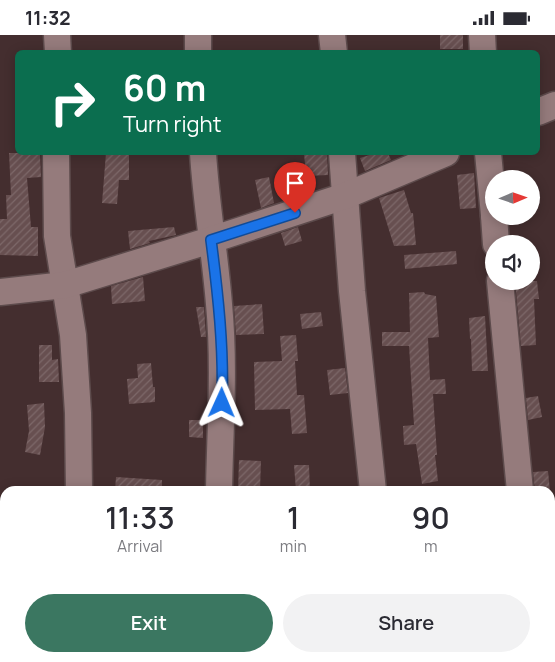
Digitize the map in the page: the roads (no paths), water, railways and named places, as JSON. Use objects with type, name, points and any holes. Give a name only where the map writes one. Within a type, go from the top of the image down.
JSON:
[{"type":"street","points":[[57,35],[58,50]]},
{"type":"street","points":[[198,35],[198,50]]},
{"type":"street","points":[[332,35],[334,50]]},
{"type":"street","points":[[482,35],[482,50]]},
{"type":"street","points":[[540,111],[555,105]]},
{"type":"street","points":[[56,155],[57,237],[73,335],[78,413],[79,486]]},
{"type":"street","points":[[203,155],[205,193],[219,305],[222,383],[220,486]]},
{"type":"street","points":[[342,155],[352,291],[372,486]]},
{"type":"street","points":[[0,292],[65,285],[211,240],[345,196],[441,155]]},
{"type":"street","points":[[488,155],[490,170]]},
{"type":"street","points":[[501,290],[520,486]]}]
